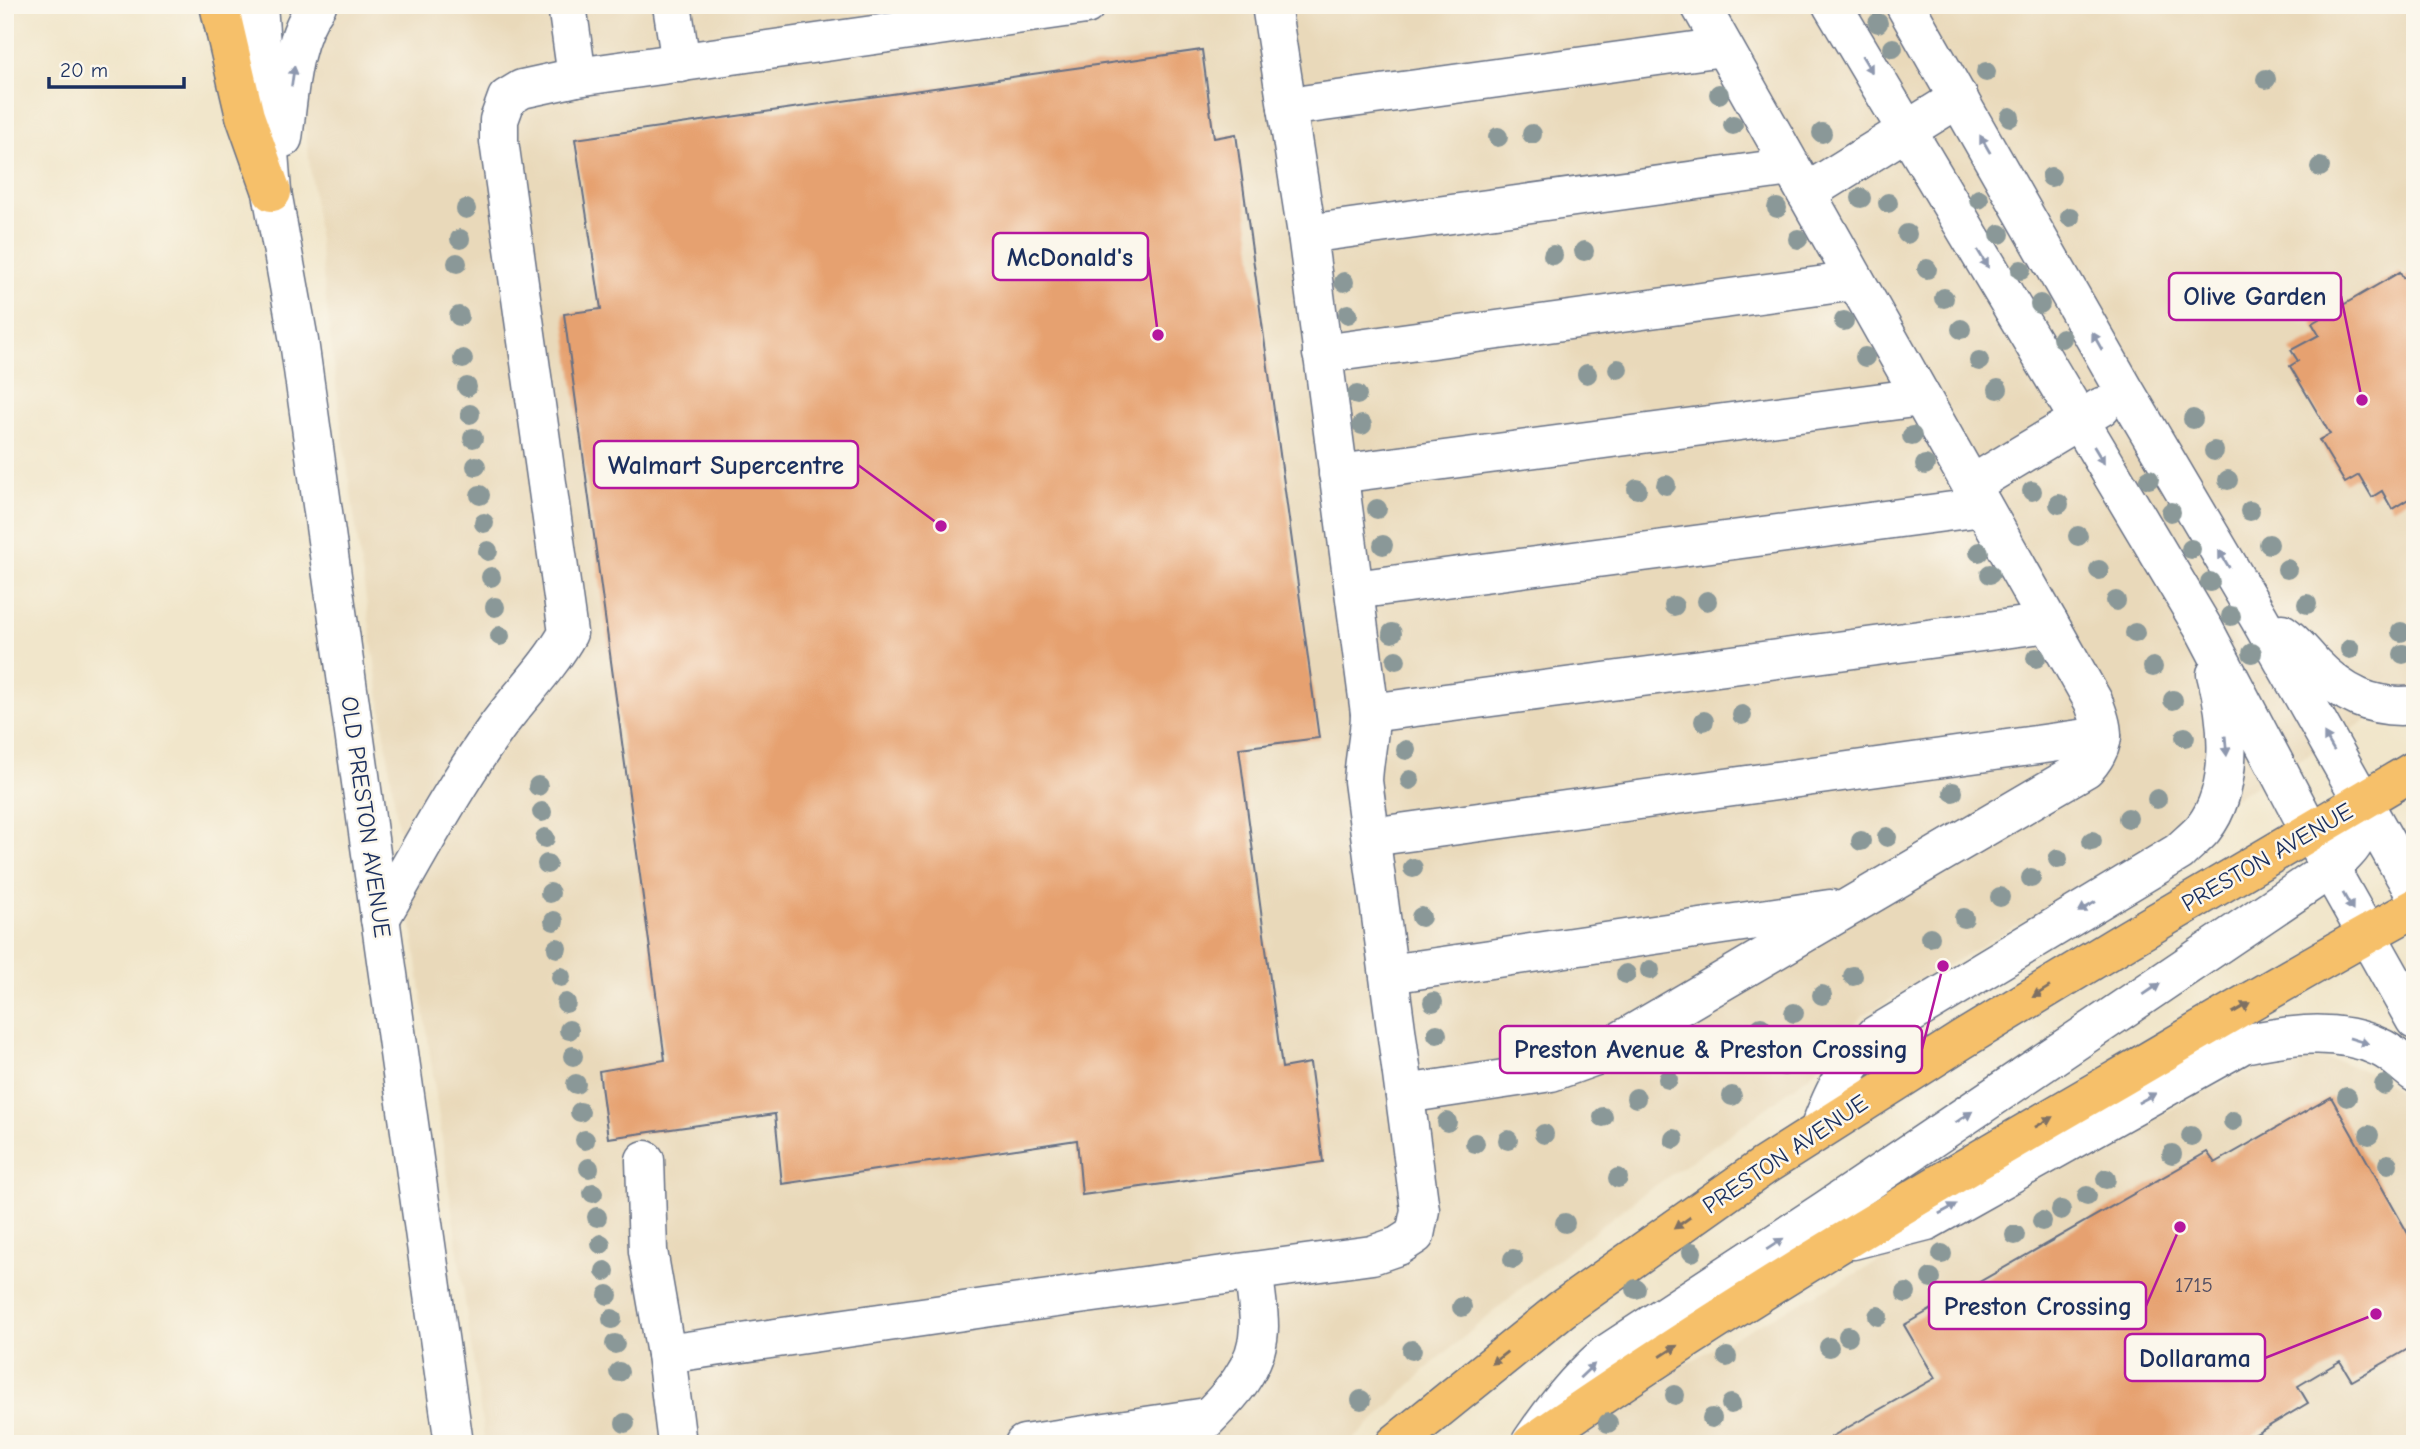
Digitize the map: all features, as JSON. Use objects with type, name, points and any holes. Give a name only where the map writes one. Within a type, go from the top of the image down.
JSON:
[{"type":"main road","points":[[219,5],[245,116],[272,192]]},
{"type":"main road","name":"PRESTON AVENUE","points":[[1395,1444],[1573,1301],[1639,1252],[1819,1130],[2128,939],[2415,770]]},
{"type":"main road","points":[[1530,1444],[1837,1243],[2415,908]]},
{"type":"street","name":"OLD PRESTON AVENUE","points":[[258,5],[272,192],[299,341],[454,1444]]},
{"type":"street","points":[[272,192],[283,141],[296,50],[308,17],[317,5]]},
{"type":"street","points":[[567,5],[577,77]]},
{"type":"street","points":[[672,5],[681,63]]},
{"type":"street","points":[[380,919],[463,777],[508,713],[553,659],[568,633],[499,141],[499,120],[507,98],[522,89],[577,77],[1086,5]]},
{"type":"street","points":[[666,1354],[1372,1255],[1398,1246],[1415,1235],[1420,1210],[1363,781],[1364,758],[1370,734],[1370,713],[1307,234],[1271,5]]},
{"type":"street","points":[[1405,1094],[1551,1072],[1593,1057],[2086,768],[2098,754],[2102,736],[2093,701],[1700,5]]},
{"type":"street","points":[[1832,5],[2205,631],[2330,869],[2415,1020]]},
{"type":"street","points":[[1905,5],[2415,894]]},
{"type":"street","points":[[1287,107],[1723,47]]},
{"type":"street","points":[[1307,234],[1798,180],[1907,131],[1959,98]]},
{"type":"street","points":[[1322,354],[1855,281]]},
{"type":"street","points":[[1354,590],[1977,496],[2079,421],[2125,391]]},
{"type":"street","points":[[1338,474],[1921,397]]},
{"type":"street","points":[[2259,618],[2293,641],[2331,682],[2352,696],[2376,704],[2415,705]]},
{"type":"street","points":[[1370,713],[2049,623]]},
{"type":"street","points":[[1819,1130],[1832,1094],[1851,1063],[1876,1035],[2179,852],[2204,828],[2223,791],[2227,758],[2218,679],[2205,631]]},
{"type":"street","points":[[1371,837],[2102,736]]},
{"type":"street","points":[[1530,1444],[1555,1407],[1581,1376],[1605,1355],[1826,1210],[2330,869],[2348,853],[2359,837],[2363,802]]},
{"type":"street","points":[[1389,974],[1852,906]]},
{"type":"street","points":[[1837,1243],[1927,1221],[2243,1044],[2290,1035],[2339,1035],[2381,1047],[2415,1073]]},
{"type":"street","points":[[645,1160],[648,1251],[666,1354],[677,1444]]},
{"type":"street","points":[[1024,1444],[1194,1430],[1243,1379],[1252,1363],[1259,1326],[1254,1272]]},
{"type":"shaded area","points":[[341,5],[2415,5],[2415,692],[1862,1016],[1810,1075],[1637,1198],[1532,1279],[1432,1364],[1349,1444],[485,1444],[338,401],[305,125],[305,97],[316,39],[331,15]]},
{"type":"shaded area","points":[[2307,1057],[2341,1062],[2371,1073],[2415,1106],[2415,1444],[1558,1444],[1657,1380],[1715,1347],[2245,1071],[2276,1061]]},
{"type":"building","points":[[1202,50],[1214,138],[1236,134],[1319,738],[1239,748],[1282,1068],[1310,1063],[1323,1162],[1082,1195],[1077,1140],[782,1184],[775,1114],[608,1138],[599,1071],[665,1060],[564,314],[601,309],[575,139]]},
{"type":"building","points":[[2415,271],[2415,495],[2392,509],[2382,491],[2372,497],[2359,475],[2345,483],[2319,440],[2330,434],[2290,366],[2298,361],[2291,350],[2319,335],[2312,323],[2400,272],[2403,278]]},
{"type":"building","points":[[2331,1097],[2415,1246],[2415,1345],[2352,1381],[2340,1361],[2298,1386],[2308,1403],[2246,1440],[2248,1444],[1835,1444],[1831,1437],[1935,1378],[1904,1325],[2207,1152],[2215,1163]]},
{"type":"place","name":"McDonald's","points":[[1158,335]]},
{"type":"place","name":"Olive Garden","points":[[2362,400]]},
{"type":"place","name":"Walmart Supercentre","points":[[941,526]]},
{"type":"place","name":"Preston Avenue & Preston Crossing","points":[[1943,966]]},
{"type":"place","name":"Preston Crossing","points":[[2180,1227]]},
{"type":"place","name":"Dollarama","points":[[2376,1314]]}]
